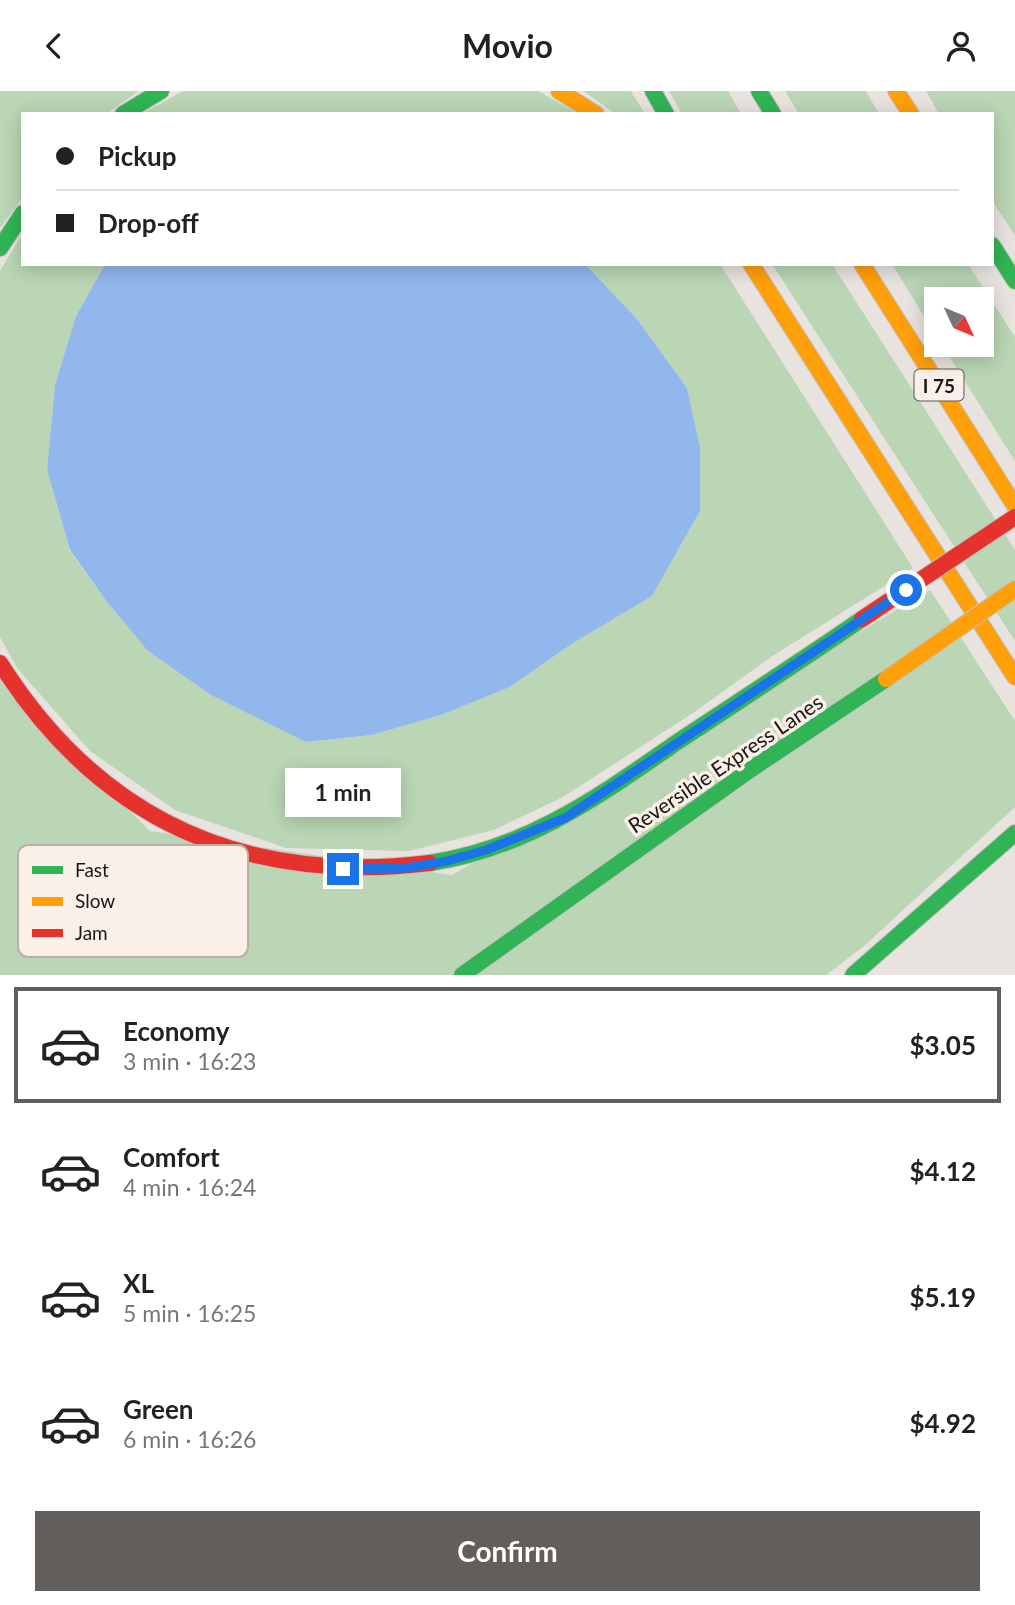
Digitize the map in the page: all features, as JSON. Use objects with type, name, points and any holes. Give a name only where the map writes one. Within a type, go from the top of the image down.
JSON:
[{"type":"highway","points":[[126,112],[160,91]]},
{"type":"highway","points":[[559,91],[593,112]]},
{"type":"highway","points":[[653,91],[665,112]]},
{"type":"highway","points":[[759,91],[771,112]]},
{"type":"highway","points":[[897,91],[910,112]]},
{"type":"highway","points":[[0,248],[21,216]]},
{"type":"highway","points":[[994,248],[1015,281]]},
{"type":"highway","points":[[746,266],[766,291]]},
{"type":"highway","points":[[752,266],[1015,677]]},
{"type":"highway","name":"I 75","points":[[863,266],[1015,506]]},
{"type":"highway","points":[[248,853],[276,862],[365,870],[447,861],[486,850],[565,818],[1015,517]]},
{"type":"highway","name":"Reversible Express Lanes","points":[[462,975],[750,770],[1015,589]]},
{"type":"highway","points":[[0,663],[28,707],[53,736],[111,789],[145,813],[187,834],[222,845]]},
{"type":"highway","points":[[853,975],[1015,833]]},
{"type":"green space","points":[[0,91],[139,91],[109,112],[21,112],[21,200],[0,228]]},
{"type":"green space","points":[[183,91],[538,91],[575,112],[146,112]]},
{"type":"green space","points":[[583,91],[631,91],[644,112],[613,112]]},
{"type":"green space","points":[[669,91],[728,91],[740,112],[681,112]]},
{"type":"green space","points":[[785,91],[866,91],[878,112],[798,112]]},
{"type":"green space","points":[[926,91],[1015,91],[1015,236],[994,203],[994,112],[938,112]]},
{"type":"green space","points":[[21,236],[21,266],[104,266],[76,316],[55,385],[47,470],[70,551],[107,602],[147,650],[306,742],[372,735],[441,715],[510,687],[570,645],[652,596],[700,511],[700,447],[687,388],[637,319],[587,266],[721,266],[913,568],[771,657],[693,713],[563,797],[494,830],[409,851],[286,848],[175,810],[90,751],[17,668],[0,637],[0,271]]},
{"type":"green space","points":[[773,266],[833,266],[1015,550],[1015,641]]},
{"type":"green space","points":[[893,266],[969,266],[983,287],[924,287],[924,316]]},
{"type":"green space","points":[[994,304],[1015,337],[1015,461],[950,357],[994,357]]},
{"type":"green space","points":[[930,590],[1015,721],[1015,807],[864,946],[826,975],[0,975],[0,681],[150,831],[246,845],[18,845],[18,957],[248,957],[248,845],[452,875]]},
{"type":"water","points":[[104,266],[587,266],[637,319],[687,388],[700,447],[700,511],[652,596],[570,645],[510,687],[441,715],[372,735],[306,742],[211,695],[147,650],[107,602],[70,550],[47,470],[55,385],[76,316]]},
{"type":"traffic: fast","points":[[126,112],[161,91]]},
{"type":"traffic: fast","points":[[653,91],[665,112]]},
{"type":"traffic: fast","points":[[759,91],[772,112]]},
{"type":"traffic: fast","points":[[0,248],[21,216]]},
{"type":"traffic: fast","points":[[994,248],[1015,281]]},
{"type":"traffic: fast","points":[[430,863],[499,846],[560,818],[590,801],[862,619]]},
{"type":"traffic: fast","points":[[462,975],[750,770],[886,679]]},
{"type":"traffic: fast","points":[[853,975],[1015,833]]},
{"type":"traffic: slow","points":[[559,91],[593,112]]},
{"type":"traffic: slow","points":[[896,91],[910,112]]},
{"type":"traffic: slow","points":[[752,266],[1015,677]]},
{"type":"traffic: slow","points":[[863,266],[1015,506]]},
{"type":"traffic: slow","points":[[886,679],[1015,589]]},
{"type":"traffic: jam","points":[[862,619],[1015,517]]},
{"type":"traffic: jam","points":[[0,663],[40,718],[84,764],[131,802],[184,831],[222,845]]},
{"type":"traffic: jam","points":[[248,853],[299,863],[363,867],[430,863]]},
{"type":"route","points":[[343,869],[406,868],[447,861],[537,832],[565,818],[906,590]]}]
